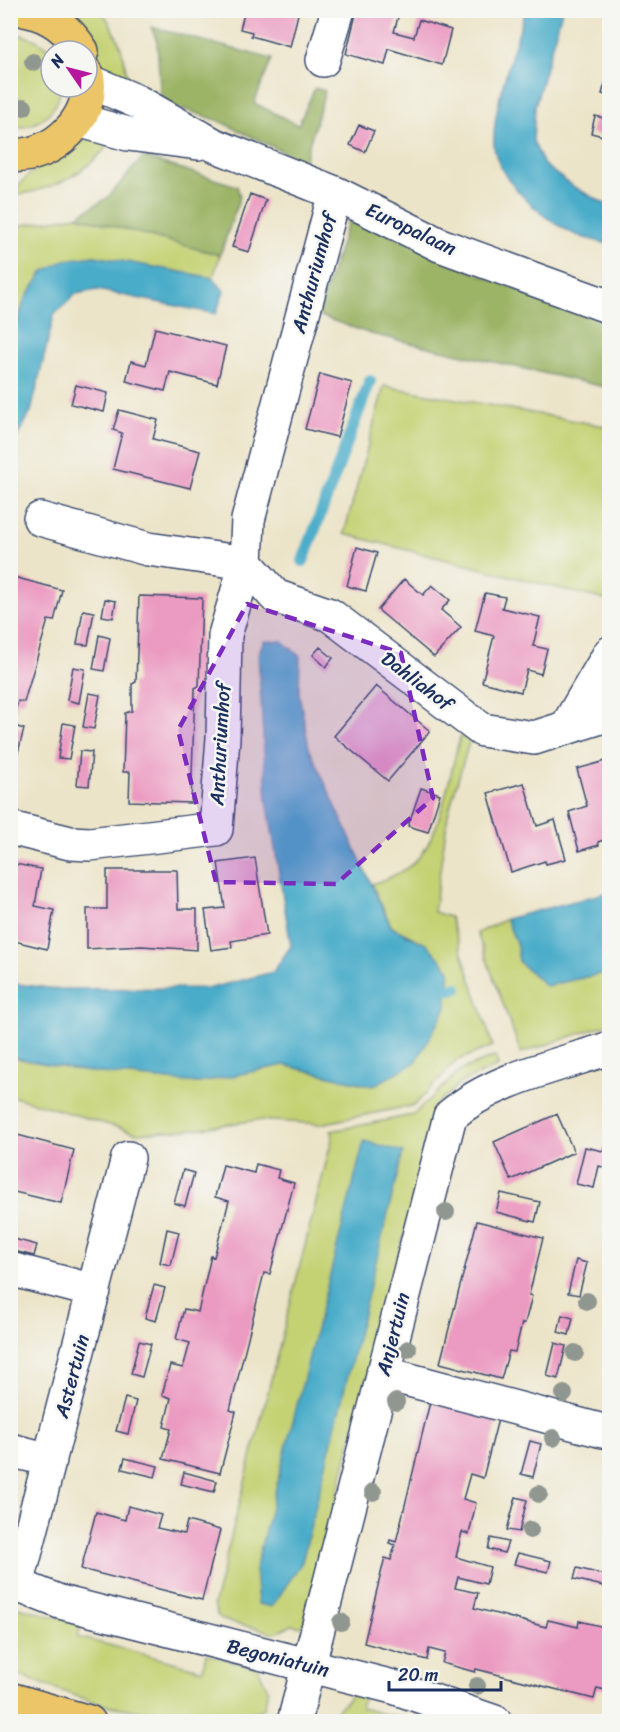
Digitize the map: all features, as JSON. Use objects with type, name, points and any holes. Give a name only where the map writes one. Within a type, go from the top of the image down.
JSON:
[{"type":"main road","points":[[25,10],[63,18],[72,39]]},
{"type":"main road","points":[[12,160],[52,145],[67,134],[78,120],[86,99]]},
{"type":"main road","points":[[10,1699],[89,1722]]},
{"type":"street","points":[[323,60],[338,10]]},
{"type":"street","name":"Europalaan","points":[[99,77],[214,145],[335,193],[440,245],[609,308]]},
{"type":"street","name":"Europalaan","points":[[78,120],[128,134],[214,145]]},
{"type":"street","name":"Anthuriumhof","points":[[10,828],[70,843],[90,844],[216,829],[223,738],[225,635],[246,563],[248,520],[335,193]]},
{"type":"street","points":[[40,519],[148,549],[246,563]]},
{"type":"street","name":"Dahliahof","points":[[246,563],[275,596],[330,615],[482,730],[534,738],[609,714]]},
{"type":"street","points":[[566,728],[609,652]]},
{"type":"street","name":"Anjertuin","points":[[294,1722],[450,1116],[468,1100],[521,1078],[609,1048]]},
{"type":"street","name":"Astertuin","points":[[60,1602],[17,1585],[128,1158]]},
{"type":"street","points":[[10,1269],[94,1291]]},
{"type":"street","points":[[383,1373],[603,1431]]},
{"type":"street","points":[[10,1450],[50,1460]]},
{"type":"street","name":"Begoniatuin","points":[[60,1602],[393,1687],[495,1722]]},
{"type":"highlighted area","points":[[247,604],[401,653],[433,798],[336,884],[216,882],[178,730]]},
{"type":"green space","points":[[78,11],[102,11],[121,47],[129,87],[105,72],[99,58],[99,39],[90,39]]},
{"type":"green space","points":[[151,27],[272,59],[254,103],[298,125],[315,88],[325,91],[304,162],[217,120],[161,102],[157,41]]},
{"type":"green space","points":[[17,34],[39,42],[39,99],[58,99],[44,118],[20,128],[10,128],[11,35]]},
{"type":"green space","points":[[96,137],[111,142],[80,171],[45,188],[17,195],[14,192],[30,174],[50,158]]},
{"type":"green space","points":[[143,157],[237,186],[240,197],[220,255],[77,216],[107,198]]},
{"type":"green space","points":[[77,216],[220,255],[213,278],[94,256],[43,272],[25,299],[11,340],[11,227]]},
{"type":"green space","points":[[350,216],[510,287],[609,320],[609,388],[371,334],[317,315]]},
{"type":"green space","points":[[384,386],[609,427],[609,601],[344,534]]},
{"type":"green space","points":[[460,737],[470,739],[448,814],[434,912],[450,917],[493,1046],[456,1061],[415,1105],[320,1124],[257,1120],[196,1129],[137,1133],[11,1096],[10,1057],[82,1071],[198,1083],[284,1065],[373,1086],[428,945],[392,927],[372,884],[410,866],[428,845],[440,816]]},
{"type":"green space","points":[[506,919],[517,945],[519,962],[546,986],[609,972],[609,1024],[521,1053],[477,933]]},
{"type":"green space","points":[[496,1056],[498,1066],[462,1082],[438,1103],[305,1620],[301,1627],[292,1625],[275,1633],[223,1620],[217,1615],[214,1604],[333,1135],[331,1131],[413,1115],[461,1070]]},
{"type":"green space","points":[[11,1605],[81,1624],[78,1637],[203,1670],[206,1654],[258,1668],[268,1690],[264,1709],[254,1712],[139,1711],[79,1697],[11,1672]]},
{"type":"green space","points":[[352,1694],[364,1695],[361,1708],[412,1721],[331,1722],[335,1713]]},
{"type":"water","points":[[525,11],[562,11],[535,106],[533,141],[544,165],[574,187],[609,206],[609,244],[574,234],[549,219],[512,184],[497,158],[494,130],[497,113]]},
{"type":"water","points":[[94,256],[213,278],[224,291],[216,314],[97,290],[76,294],[54,315],[31,412],[11,448],[11,340],[25,299],[43,272],[65,260]]},
{"type":"water","points":[[264,641],[282,641],[300,656],[299,693],[309,748],[391,927],[428,945],[450,970],[446,1008],[416,1062],[373,1086],[284,1065],[198,1083],[82,1071],[11,1057],[11,983],[56,989],[211,988],[273,972],[291,946],[267,800],[258,654]]},
{"type":"water","points":[[609,892],[609,972],[546,986],[519,962],[517,945],[506,919]]},
{"type":"water","points":[[364,1141],[403,1152],[302,1562],[272,1607],[258,1604],[255,1570]]},
{"type":"building","points":[[245,10],[299,10],[290,47],[251,36],[252,32],[240,29]]},
{"type":"building","points":[[357,10],[400,10],[394,32],[414,37],[419,20],[451,30],[442,65],[389,49],[385,65],[346,54]]},
{"type":"building","points":[[609,70],[609,96],[602,94]]},
{"type":"building","points":[[595,116],[609,119],[607,137],[591,133]]},
{"type":"building","points":[[359,125],[374,131],[365,152],[350,145]]},
{"type":"building","points":[[250,194],[266,200],[249,252],[232,247]]},
{"type":"building","points":[[155,328],[226,346],[217,384],[170,372],[165,391],[126,381],[131,361],[146,365]]},
{"type":"building","points":[[320,374],[352,383],[337,437],[305,429]]},
{"type":"building","points":[[76,385],[108,393],[104,412],[71,404]]},
{"type":"building","points":[[119,410],[158,420],[153,439],[200,451],[190,488],[113,469],[122,433],[113,430]]},
{"type":"building","points":[[357,547],[377,553],[366,591],[347,586]]},
{"type":"building","points":[[10,576],[62,590],[54,621],[48,620],[24,702],[18,701],[11,725],[24,729],[16,760],[10,758]]},
{"type":"building","points":[[404,579],[423,595],[432,585],[450,600],[441,610],[461,627],[434,657],[378,610]]},
{"type":"building","points":[[485,593],[505,597],[502,608],[540,617],[533,646],[547,649],[541,674],[527,670],[521,692],[482,682],[494,636],[475,631]]},
{"type":"building","points":[[139,596],[202,598],[199,686],[195,688],[191,803],[129,801],[130,772],[123,772],[125,713],[132,711],[132,684],[136,682]]},
{"type":"building","points":[[105,599],[116,601],[113,618],[102,616]]},
{"type":"building","points":[[83,610],[94,612],[88,645],[77,644]]},
{"type":"building","points":[[99,635],[110,638],[104,671],[93,669]]},
{"type":"building","points":[[320,647],[333,658],[326,667],[313,655]]},
{"type":"building","points":[[73,667],[85,669],[79,703],[67,700]]},
{"type":"building","points":[[376,686],[430,731],[388,781],[334,736]]},
{"type":"building","points":[[89,693],[100,695],[94,729],[83,727]]},
{"type":"building","points":[[63,723],[75,725],[69,759],[58,758]]},
{"type":"building","points":[[80,751],[92,752],[89,786],[77,785]]},
{"type":"building","points":[[609,760],[609,838],[598,842],[599,845],[579,851],[569,812],[587,806],[577,769]]},
{"type":"building","points":[[524,783],[537,826],[555,820],[566,859],[546,864],[545,861],[511,872],[488,793]]},
{"type":"building","points":[[421,788],[440,794],[428,832],[408,826]]},
{"type":"building","points":[[255,858],[267,935],[231,941],[232,947],[211,950],[205,910],[225,908],[218,863]]},
{"type":"building","points":[[10,863],[41,869],[35,906],[54,910],[47,949],[10,940]]},
{"type":"building","points":[[107,870],[177,870],[178,909],[197,909],[197,950],[142,946],[87,949],[87,909],[107,909]]},
{"type":"building","points":[[557,1114],[574,1152],[511,1180],[494,1142]]},
{"type":"building","points":[[609,1129],[609,1169],[599,1166],[594,1188],[576,1184],[585,1147],[603,1151]]},
{"type":"building","points":[[10,1133],[74,1150],[61,1203],[10,1191]]},
{"type":"building","points":[[256,1164],[279,1170],[277,1178],[294,1183],[270,1274],[264,1273],[230,1410],[236,1412],[220,1473],[163,1459],[171,1429],[164,1427],[171,1398],[162,1395],[170,1365],[183,1368],[190,1343],[176,1339],[184,1309],[198,1312],[211,1256],[214,1257],[229,1201],[215,1197],[223,1165],[254,1173]]},
{"type":"building","points":[[183,1170],[194,1173],[185,1206],[174,1203]]},
{"type":"building","points":[[501,1193],[540,1202],[535,1222],[496,1212]]},
{"type":"building","points":[[477,1221],[543,1238],[529,1295],[532,1296],[525,1323],[522,1323],[515,1352],[509,1351],[501,1379],[440,1363]]},
{"type":"building","points":[[167,1229],[179,1232],[171,1265],[160,1263]]},
{"type":"building","points":[[10,1238],[37,1245],[34,1256],[10,1250]]},
{"type":"building","points":[[576,1260],[587,1263],[579,1295],[568,1293]]},
{"type":"building","points":[[154,1285],[165,1288],[156,1321],[145,1318]]},
{"type":"building","points":[[562,1315],[573,1318],[569,1335],[558,1332]]},
{"type":"building","points":[[139,1341],[151,1344],[142,1377],[131,1374]]},
{"type":"building","points":[[555,1343],[566,1346],[558,1379],[547,1376]]},
{"type":"building","points":[[125,1398],[136,1401],[128,1434],[116,1431]]},
{"type":"building","points":[[430,1402],[498,1419],[483,1478],[470,1474],[463,1499],[476,1503],[469,1534],[462,1532],[456,1557],[490,1567],[486,1584],[458,1577],[455,1588],[478,1593],[474,1608],[546,1627],[548,1620],[578,1627],[579,1621],[609,1628],[609,1691],[597,1688],[594,1699],[476,1669],[475,1672],[442,1663],[445,1653],[429,1649],[427,1660],[364,1643],[384,1561],[385,1558],[391,1560],[395,1545],[389,1543],[390,1540],[396,1542]]},
{"type":"building","points":[[530,1441],[541,1444],[533,1477],[521,1474]]},
{"type":"building","points":[[125,1458],[158,1466],[155,1477],[122,1469]]},
{"type":"building","points":[[184,1472],[217,1481],[214,1492],[181,1484]]},
{"type":"building","points":[[516,1497],[527,1500],[519,1532],[507,1530]]},
{"type":"building","points":[[128,1506],[161,1515],[157,1528],[184,1534],[187,1521],[220,1530],[202,1600],[81,1569],[96,1512],[125,1520]]},
{"type":"building","points":[[491,1538],[508,1542],[504,1553],[488,1549]]},
{"type":"building","points":[[518,1553],[551,1561],[548,1572],[514,1564]]},
{"type":"building","points":[[577,1568],[609,1576],[607,1587],[574,1579]]},
{"type":"waterway","points":[[303,561],[370,381]]},
{"type":"waterway","points":[[434,991],[457,988]]}]
